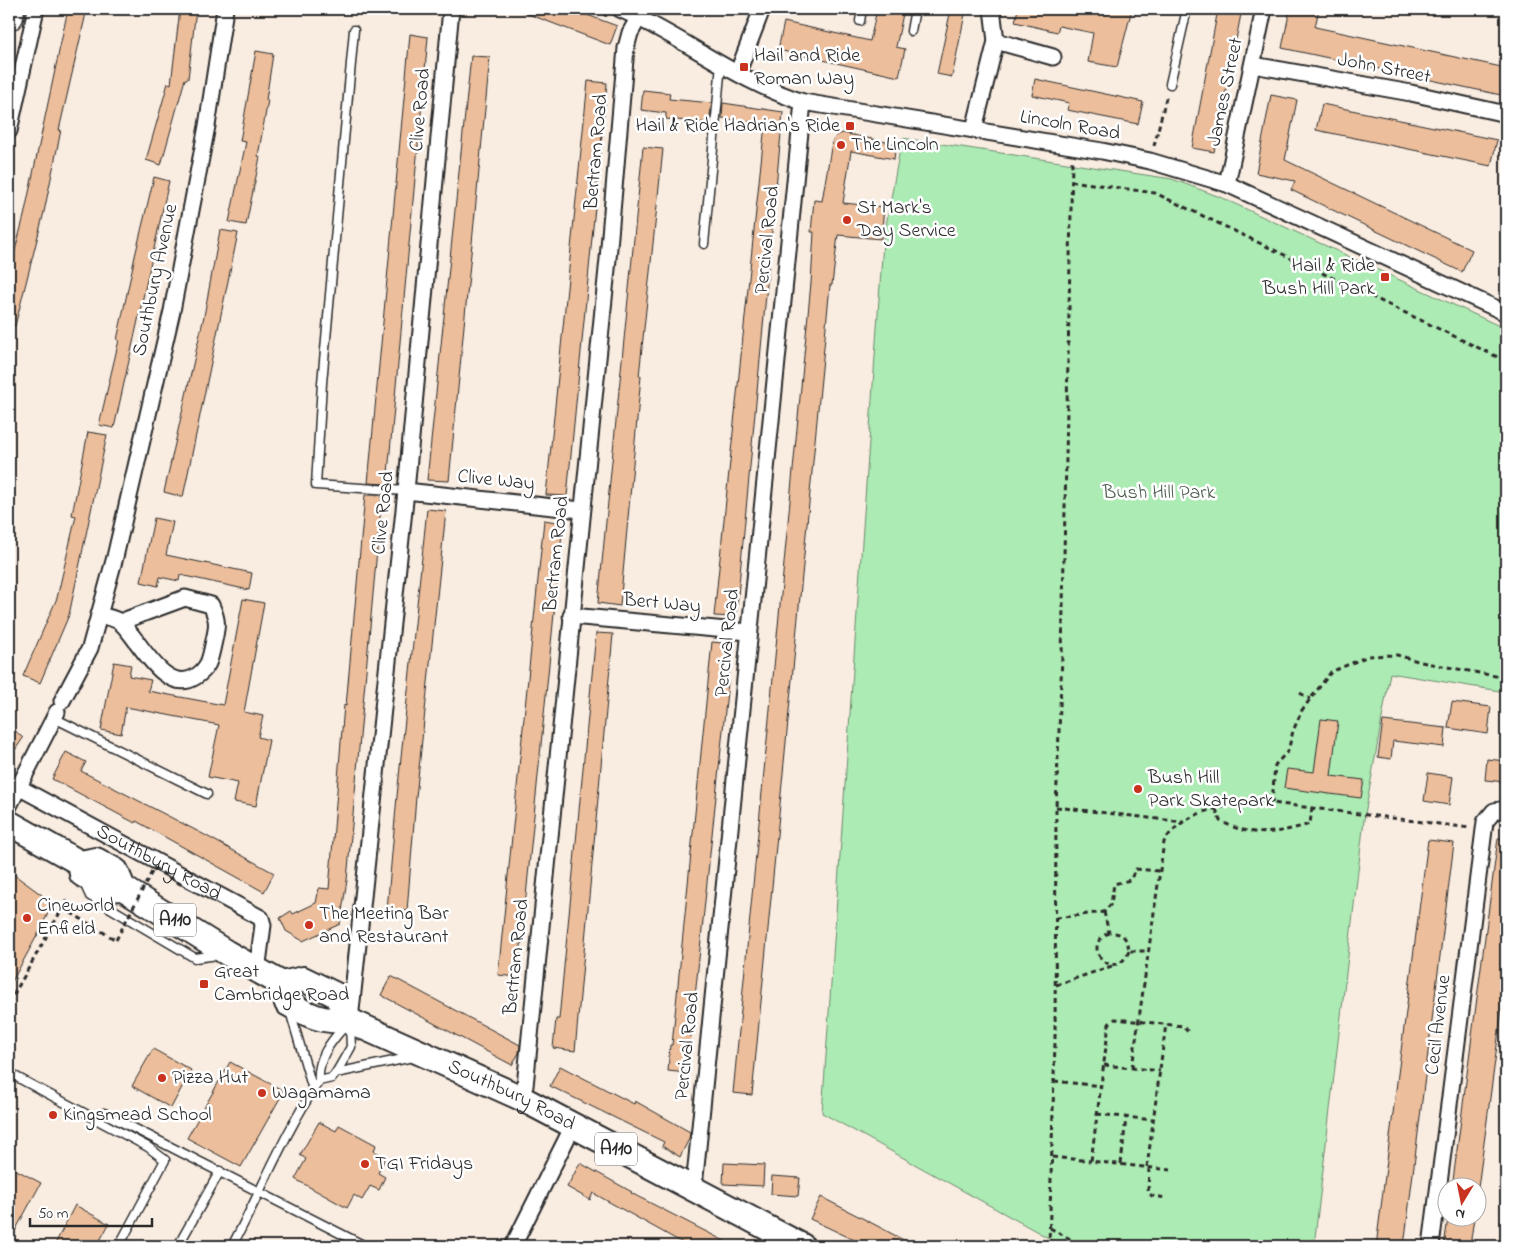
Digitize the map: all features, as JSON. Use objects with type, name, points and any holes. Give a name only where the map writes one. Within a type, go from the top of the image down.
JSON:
[{"type":"highway","points":[[9,16],[10,9]]},
{"type":"main road","name":"Southbury Road","points":[[9,823],[81,869],[106,889],[123,888],[257,971],[284,994],[324,1021],[350,1021],[519,1097],[802,1246]]},
{"type":"street","points":[[9,131],[36,9]]},
{"type":"street","name":"Southbury Avenue","points":[[58,710],[90,648],[115,557],[172,311],[207,126],[225,9]]},
{"type":"street","name":"Clive Road","points":[[350,1021],[406,491],[450,9]]},
{"type":"street","name":"Lincoln Road","points":[[620,9],[639,17],[771,90],[803,102],[974,129],[1150,162],[1227,184],[1506,313]]},
{"type":"street","points":[[738,72],[762,9]]},
{"type":"street","points":[[974,129],[996,41],[992,9]]},
{"type":"street","name":"James Street","points":[[1227,184],[1264,9]]},
{"type":"street","name":"Bertram Road","points":[[519,1097],[525,1086],[581,510],[608,258],[626,48],[630,33],[639,17]]},
{"type":"street","points":[[996,41],[1053,57]]},
{"type":"street","name":"John Street","points":[[1253,65],[1411,93],[1506,114]]},
{"type":"street","name":"Percival Road","points":[[690,1188],[695,1177],[803,102]]},
{"type":"street","name":"Clive Way","points":[[406,491],[581,510]]},
{"type":"street","points":[[99,615],[120,622],[145,654],[163,672],[177,679],[191,679],[203,672],[210,663],[218,618],[211,605],[185,598],[120,622]]},
{"type":"street","name":"Bert Way","points":[[571,616],[749,632]]},
{"type":"street","points":[[9,806],[14,785],[58,710]]},
{"type":"street","name":"Southbury Road","points":[[14,785],[262,918],[263,925],[257,971]]},
{"type":"street","name":"Cecil Avenue","points":[[1431,1246],[1485,822],[1500,810]]},
{"type":"street","points":[[513,1246],[573,1126]]},
{"type":"lane","points":[[860,21],[862,9]]},
{"type":"lane","points":[[911,31],[915,9]]},
{"type":"lane","points":[[1170,84],[1187,9]]},
{"type":"lane","points":[[354,30],[322,383],[316,485],[406,491]]},
{"type":"lane","points":[[704,244],[721,62]]},
{"type":"lane","points":[[58,710],[207,794]]},
{"type":"lane","points":[[81,869],[90,896],[187,954],[195,958],[227,953]]},
{"type":"lane","points":[[284,994],[313,1090]]},
{"type":"lane","points":[[319,1081],[332,1078],[351,1048],[350,1021]]},
{"type":"lane","points":[[232,1246],[260,1193],[277,1154],[319,1081],[318,1069],[333,1039],[350,1021]]},
{"type":"lane","points":[[336,1073],[429,1055]]},
{"type":"lane","points":[[9,1073],[148,1147],[165,1160],[118,1246]]},
{"type":"lane","points":[[104,1113],[364,1246]]},
{"type":"lane","points":[[178,1246],[220,1171]]},
{"type":"path","points":[[1150,162],[1170,84]]},
{"type":"path","points":[[1049,1246],[1056,985],[1056,807],[1062,646],[1071,164]]},
{"type":"path","points":[[1071,181],[1155,193],[1489,355],[1506,361]]},
{"type":"path","points":[[1272,803],[1276,766],[1288,751],[1293,731],[1310,699],[1331,672],[1368,656],[1397,655],[1421,662],[1506,678]]},
{"type":"path","points":[[1300,693],[1310,699]]},
{"type":"path","points":[[1132,1068],[1164,842],[1170,831],[1184,822],[1234,804],[1272,803],[1484,830]]},
{"type":"path","points":[[1056,807],[1184,822]]},
{"type":"path","points":[[1216,809],[1220,821],[1247,832],[1263,834],[1310,824],[1312,808]]},
{"type":"path","points":[[62,908],[116,940],[154,868],[182,885]]},
{"type":"path","points":[[1056,918],[1104,912],[1112,904],[1114,884],[1130,880],[1136,869],[1160,871]]},
{"type":"path","points":[[9,1003],[67,900]]},
{"type":"path","points":[[1104,912],[1109,933]]},
{"type":"path","points":[[1056,985],[1115,965],[1126,958],[1129,944],[1124,936],[1117,933],[1109,933],[1099,941],[1098,953],[1105,962],[1115,965]]},
{"type":"path","points":[[1129,951],[1148,952]]},
{"type":"path","points":[[1091,1161],[1109,1024],[1115,1019],[1138,1021],[1184,1026],[1188,1032]]},
{"type":"path","points":[[1166,1024],[1153,1120],[1148,1167],[1148,1192],[1152,1196],[1167,1198]]},
{"type":"path","points":[[1104,1065],[1160,1071]]},
{"type":"path","points":[[1054,1080],[1101,1086]]},
{"type":"path","points":[[1097,1114],[1153,1120]]},
{"type":"path","points":[[1121,1164],[1126,1118]]},
{"type":"path","points":[[1052,1157],[1171,1170]]},
{"type":"path","points":[[1050,1228],[1083,1246]]},
{"type":"green space","name":"Bush Hill Park","points":[[902,138],[1172,179],[1220,197],[1506,329],[1506,692],[1390,673],[1364,820],[1314,1246],[1063,1246],[822,1113],[883,242]]},
{"type":"building","points":[[68,9],[87,9],[59,130],[61,130],[44,212],[15,326],[9,325],[9,273],[24,216]]},
{"type":"building","points":[[180,9],[196,9],[188,79],[185,79],[161,165],[146,160],[168,83],[171,84]]},
{"type":"building","points":[[515,9],[571,9],[617,26],[610,45]]},
{"type":"building","points":[[877,9],[904,9],[896,47],[905,49],[899,77],[778,50],[784,22],[870,41]]},
{"type":"building","points":[[951,9],[966,9],[952,77],[937,74]]},
{"type":"building","points":[[1018,9],[1132,9],[1117,67],[1088,62],[1093,33],[1059,26],[1057,32],[1015,22]]},
{"type":"building","points":[[1218,9],[1242,9],[1214,152],[1192,148]]},
{"type":"building","points":[[1290,9],[1319,9],[1315,27],[1506,68],[1501,95],[1282,48]]},
{"type":"building","points":[[410,34],[428,37],[387,484],[368,483]]},
{"type":"building","points":[[256,51],[273,54],[266,100],[268,100],[258,156],[260,157],[246,225],[229,222],[246,142],[240,141]]},
{"type":"building","points":[[471,56],[490,57],[449,481],[427,480]]},
{"type":"building","points":[[1035,79],[1143,102],[1138,124],[1067,110],[1069,103],[1032,95]]},
{"type":"building","points":[[588,81],[607,83],[567,496],[546,495]]},
{"type":"building","points":[[643,90],[670,93],[669,99],[712,103],[709,123],[666,119],[666,113],[641,110]]},
{"type":"building","points":[[1271,95],[1297,100],[1285,160],[1472,250],[1462,272],[1291,190],[1295,181],[1256,173]]},
{"type":"building","points":[[723,103],[783,112],[736,617],[714,616],[765,124],[722,118]]},
{"type":"building","points":[[1322,104],[1497,140],[1491,166],[1316,130]]},
{"type":"building","points":[[843,133],[896,144],[894,159],[851,151],[843,203],[884,207],[881,239],[838,235],[832,285],[830,285],[752,1095],[733,1093],[811,283],[814,232],[811,232],[814,200],[822,201],[832,142],[837,135]]},
{"type":"building","points":[[643,147],[663,149],[639,376],[641,376],[620,606],[598,603]]},
{"type":"building","points":[[154,177],[169,181],[114,428],[99,425]]},
{"type":"building","points":[[220,230],[238,233],[183,497],[164,492],[204,316]]},
{"type":"building","points":[[88,432],[107,435],[69,615],[40,683],[23,676],[57,598],[76,516],[72,515]]},
{"type":"building","points":[[365,495],[382,495],[347,880],[340,924],[303,941],[286,931],[280,918],[291,911],[293,914],[316,903],[319,888],[329,889],[344,705],[346,706]]},
{"type":"building","points":[[427,509],[446,511],[416,797],[407,911],[387,910],[397,796]]},
{"type":"building","points":[[154,518],[173,522],[166,555],[252,573],[249,590],[180,575],[179,581],[160,577],[158,586],[141,582]]},
{"type":"building","points":[[544,520],[563,523],[518,977],[498,975]]},
{"type":"building","points":[[243,599],[264,603],[244,712],[263,716],[258,737],[269,740],[256,806],[234,802],[238,783],[208,777],[219,725],[126,707],[121,734],[101,730],[114,662],[131,665],[129,676],[151,680],[148,691],[223,705]]},
{"type":"building","points":[[596,633],[613,634],[575,1051],[553,1048],[556,1019],[559,1019]]},
{"type":"building","points":[[712,642],[732,644],[687,1073],[668,1071]]},
{"type":"building","points":[[1452,702],[1491,707],[1488,734],[1448,728]]},
{"type":"building","points":[[1321,719],[1338,721],[1331,776],[1364,780],[1361,798],[1284,788],[1287,769],[1314,772]]},
{"type":"building","points":[[1383,721],[1446,728],[1444,747],[1393,741],[1391,759],[1378,757]]},
{"type":"building","points":[[9,725],[23,738],[9,759]]},
{"type":"building","points":[[66,752],[86,762],[81,771],[274,873],[264,892],[136,821],[135,823],[52,779]]},
{"type":"building","points":[[1487,759],[1506,761],[1506,782],[1485,780]]},
{"type":"building","points":[[1428,773],[1453,777],[1449,805],[1424,801]]},
{"type":"building","points":[[1498,838],[1506,838],[1506,978],[1479,1178],[1453,1178]]},
{"type":"building","points":[[1428,840],[1454,843],[1404,1246],[1376,1246]]},
{"type":"building","name":"Cineworld Enfield","points":[[9,871],[53,903],[9,987]]},
{"type":"building","points":[[391,976],[520,1045],[519,1053],[512,1065],[381,995]]},
{"type":"building","name":"Pizza Hut","points":[[153,1049],[191,1070],[171,1108],[132,1086]]},
{"type":"building","points":[[230,1062],[284,1091],[241,1167],[187,1138]]},
{"type":"building","points":[[560,1066],[634,1104],[635,1101],[690,1132],[689,1139],[680,1157],[662,1146],[664,1142],[550,1086]]},
{"type":"building","points":[[319,1122],[336,1131],[339,1125],[376,1145],[374,1151],[386,1157],[378,1173],[385,1177],[379,1190],[370,1186],[362,1200],[354,1195],[347,1208],[295,1179],[306,1159],[300,1155]]},
{"type":"building","points":[[580,1163],[631,1193],[734,1246],[688,1246],[593,1193],[590,1200],[567,1187]]},
{"type":"building","points":[[724,1163],[764,1165],[763,1186],[723,1184]]},
{"type":"building","points":[[9,1166],[41,1183],[9,1242]]},
{"type":"building","points":[[772,1176],[800,1178],[798,1196],[771,1194]]},
{"type":"building","points":[[821,1197],[915,1246],[867,1246],[810,1219]]},
{"type":"building","points":[[75,1205],[109,1224],[97,1246],[54,1246]]},
{"type":"building","points":[[1447,1228],[1473,1228],[1470,1246],[1444,1246]]},
{"type":"place","name":"Hail and Ride Roman Way","points":[[744,67]]},
{"type":"place","name":"Hail & Ride Hadrian's Ride","points":[[850,126]]},
{"type":"place","name":"The Lincoln","points":[[841,145]]},
{"type":"place","name":"St Mark's Day Service","points":[[847,220]]},
{"type":"place","name":"Hail & Ride Bush Hill Park","points":[[1385,277]]},
{"type":"place","name":"Bush Hill Park Skatepark","points":[[1138,789]]},
{"type":"place","name":"Cineworld Enfield","points":[[27,918]]},
{"type":"place","name":"The Meeting Bar and Restaurant","points":[[309,925]]},
{"type":"place","name":"Great Cambridge Road","points":[[204,984]]},
{"type":"place","name":"Pizza Hut","points":[[162,1078]]},
{"type":"place","name":"Wagamama","points":[[262,1093]]},
{"type":"place","name":"Kingsmead School","points":[[53,1115]]},
{"type":"place","name":"TGI Fridays","points":[[365,1164]]}]
